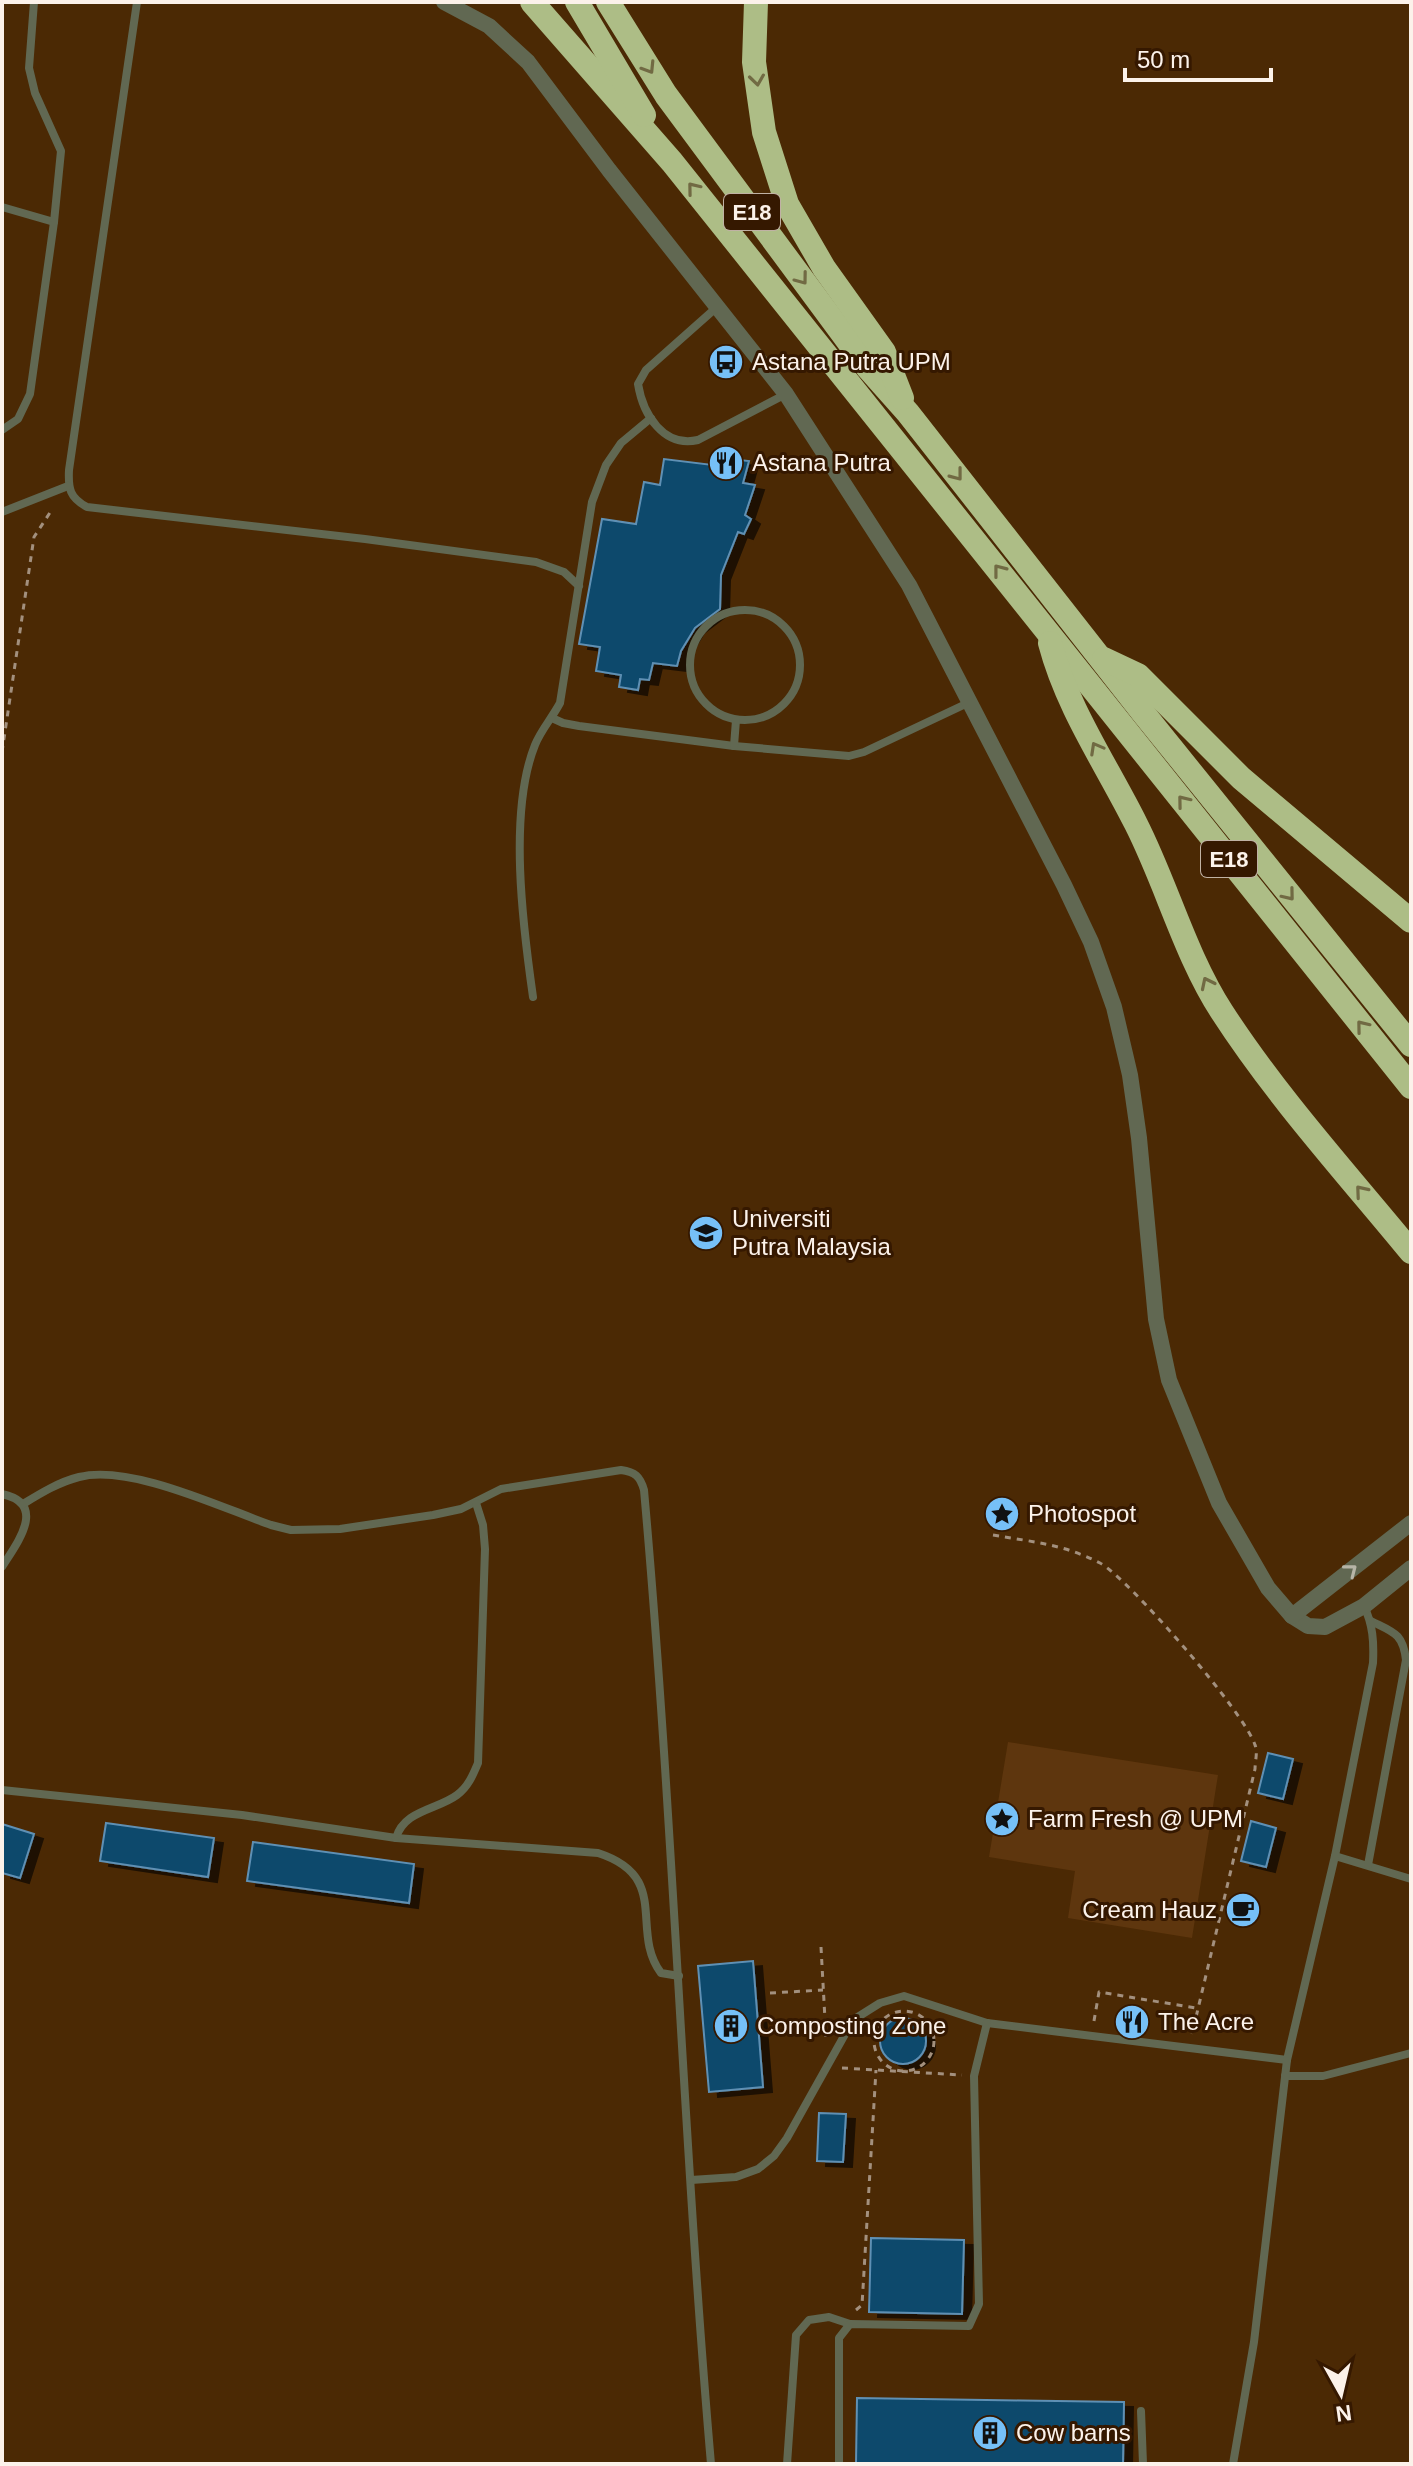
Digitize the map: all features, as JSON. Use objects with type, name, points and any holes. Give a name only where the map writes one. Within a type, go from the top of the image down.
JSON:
[{"type":"highway","points":[[532,2],[672,162]]},
{"type":"highway","name":"E18","points":[[577,2],[672,162],[1411,1087]]},
{"type":"highway","name":"E18","points":[[608,2],[666,95],[868,368],[908,413],[1411,1045]]},
{"type":"highway","points":[[756,2],[754,62],[764,132],[787,204],[824,268],[884,352],[908,413]]},
{"type":"highway","points":[[1047,632],[1071,703],[1148,847],[1186,941],[1221,1010],[1283,1096],[1411,1252]]},
{"type":"highway","points":[[1102,658],[1138,675],[1241,778],[1411,921]]},
{"type":"street","points":[[444,2],[489,26],[528,62],[786,394],[909,585],[970,702],[1091,942],[1114,1007],[1132,1091],[1156,1319],[1169,1380],[1219,1503],[1268,1588],[1292,1616],[1308,1626],[1325,1627],[1368,1614],[1411,1568]]},
{"type":"street","points":[[1292,1616],[1411,1523]]},
{"type":"lane","points":[[2,430],[18,419],[30,394],[61,151],[35,93],[29,68],[34,2]]},
{"type":"lane","points":[[137,2],[68,486],[74,500],[87,507],[536,562],[564,572],[579,586]]},
{"type":"lane","points":[[2,207],[54,222]]},
{"type":"lane","points":[[717,306],[646,370],[638,384],[641,400],[651,418],[668,437],[683,443],[698,440],[786,394]]},
{"type":"lane","points":[[533,997],[522,906],[522,812],[529,769],[543,728],[560,703],[592,502],[606,465],[621,443],[651,418]]},
{"type":"lane","points":[[2,512],[68,486]]},
{"type":"lane","points":[[754,610],[773,617],[787,629],[797,646],[801,664],[798,683],[788,700],[774,713],[755,719],[736,720],[718,713],[703,701],[693,685],[689,666],[693,647],[702,630],[717,617],[735,611],[754,610]]},
{"type":"lane","points":[[552,718],[579,726],[734,746],[849,756],[864,752],[970,702]]},
{"type":"lane","points":[[734,746],[736,720]]},
{"type":"lane","points":[[23,1504],[59,1483],[81,1476],[108,1474],[135,1477],[291,1530],[340,1529],[433,1515],[476,1503],[501,1489],[621,1470],[632,1471],[641,1478],[660,1673],[711,2464]]},
{"type":"lane","points":[[2,1494],[23,1504],[27,1514],[25,1526],[2,1567]]},
{"type":"lane","points":[[396,1838],[404,1822],[457,1796],[471,1781],[478,1763],[485,1549],[483,1525],[476,1503]]},
{"type":"lane","points":[[1233,2464],[1254,2342],[1287,2060],[1335,1856],[1373,1663],[1374,1641],[1368,1614]]},
{"type":"lane","points":[[1368,1614],[1399,1635],[1405,1646],[1406,1660],[1368,1865]]},
{"type":"lane","points":[[2,1790],[242,1815],[396,1838],[598,1853],[620,1860],[633,1873],[645,1901],[653,1962],[661,1973],[679,1976]]},
{"type":"lane","points":[[1335,1856],[1411,1879]]},
{"type":"lane","points":[[691,2180],[736,2177],[758,2169],[774,2156],[853,2020],[880,2003],[904,1996],[987,2023],[1287,2060]]},
{"type":"lane","points":[[787,2464],[796,2335],[809,2320],[829,2317],[846,2323],[969,2326],[979,2304],[974,2076],[987,2023]]},
{"type":"lane","points":[[1285,2076],[1323,2076],[1411,2053]]},
{"type":"lane","points":[[839,2464],[839,2338],[846,2323]]},
{"type":"lane","points":[[1141,2411],[1143,2464]]},
{"type":"path","points":[[2,752],[34,537],[68,486]]},
{"type":"path","points":[[993,1535],[1067,1547],[1104,1565],[1131,1589],[1232,1706],[1256,1746],[1255,1769],[1189,2048]]},
{"type":"path","points":[[821,1947],[827,2067],[974,2076]]},
{"type":"path","points":[[770,1993],[823,1990]]},
{"type":"path","points":[[1092,2035],[1099,1992],[1196,2008]]},
{"type":"path","points":[[900,2011],[919,2015],[927,2021],[934,2039],[929,2058],[922,2066],[902,2072],[883,2065],[873,2047],[877,2027],[891,2014],[900,2011]]},
{"type":"path","points":[[846,2323],[862,2305],[876,2070]]},
{"type":"shaded area","name":"Universiti Putra Malaysia","points":[[2,2],[1411,2],[1411,2464],[2,2464]]},
{"type":"shaded area","points":[[1008,1742],[1218,1775],[1192,1938],[1068,1918],[1075,1871],[989,1857]]},
{"type":"building","points":[[713,457],[749,461],[743,483],[755,485],[745,515],[751,519],[744,534],[738,532],[721,575],[720,609],[695,628],[681,651],[677,666],[653,663],[649,680],[640,679],[638,690],[619,687],[621,675],[596,671],[600,647],[579,644],[602,519],[636,524],[644,482],[660,485],[664,459],[712,465]]},
{"type":"building","points":[[1268,1753],[1293,1759],[1283,1799],[1258,1793]]},
{"type":"building","points":[[1251,1821],[1276,1828],[1266,1867],[1241,1861]]},
{"type":"building","points":[[106,1823],[214,1838],[208,1877],[100,1861]]},
{"type":"building","points":[[2,1824],[34,1834],[20,1878],[2,1873]]},
{"type":"building","points":[[253,1842],[414,1864],[409,1903],[247,1881]]},
{"type":"building","name":"Composting Zone","points":[[753,1961],[763,2087],[709,2092],[698,1966]]},
{"type":"building","points":[[903,2018],[919,2025],[926,2041],[919,2057],[903,2064],[887,2057],[880,2041],[887,2025]]},
{"type":"building","points":[[819,2113],[846,2114],[843,2162],[817,2161]]},
{"type":"building","points":[[871,2238],[964,2240],[962,2314],[869,2312]]},
{"type":"building","name":"Cow barns","points":[[857,2398],[1124,2402],[1123,2464],[856,2464]]},
{"type":"place","name":"Astana Putra UPM","points":[[726,362]]},
{"type":"place","name":"Astana Putra","points":[[726,463]]},
{"type":"place","name":"Universiti Putra Malaysia","points":[[706,1233]]},
{"type":"place","name":"Photospot","points":[[1002,1514]]},
{"type":"place","name":"Farm Fresh @ UPM","points":[[1002,1819]]},
{"type":"place","name":"Cream Hauz","points":[[1243,1910]]},
{"type":"place","name":"The Acre","points":[[1132,2022]]},
{"type":"place","name":"Composting Zone","points":[[731,2026]]},
{"type":"place","name":"Cow barns","points":[[990,2433]]}]
